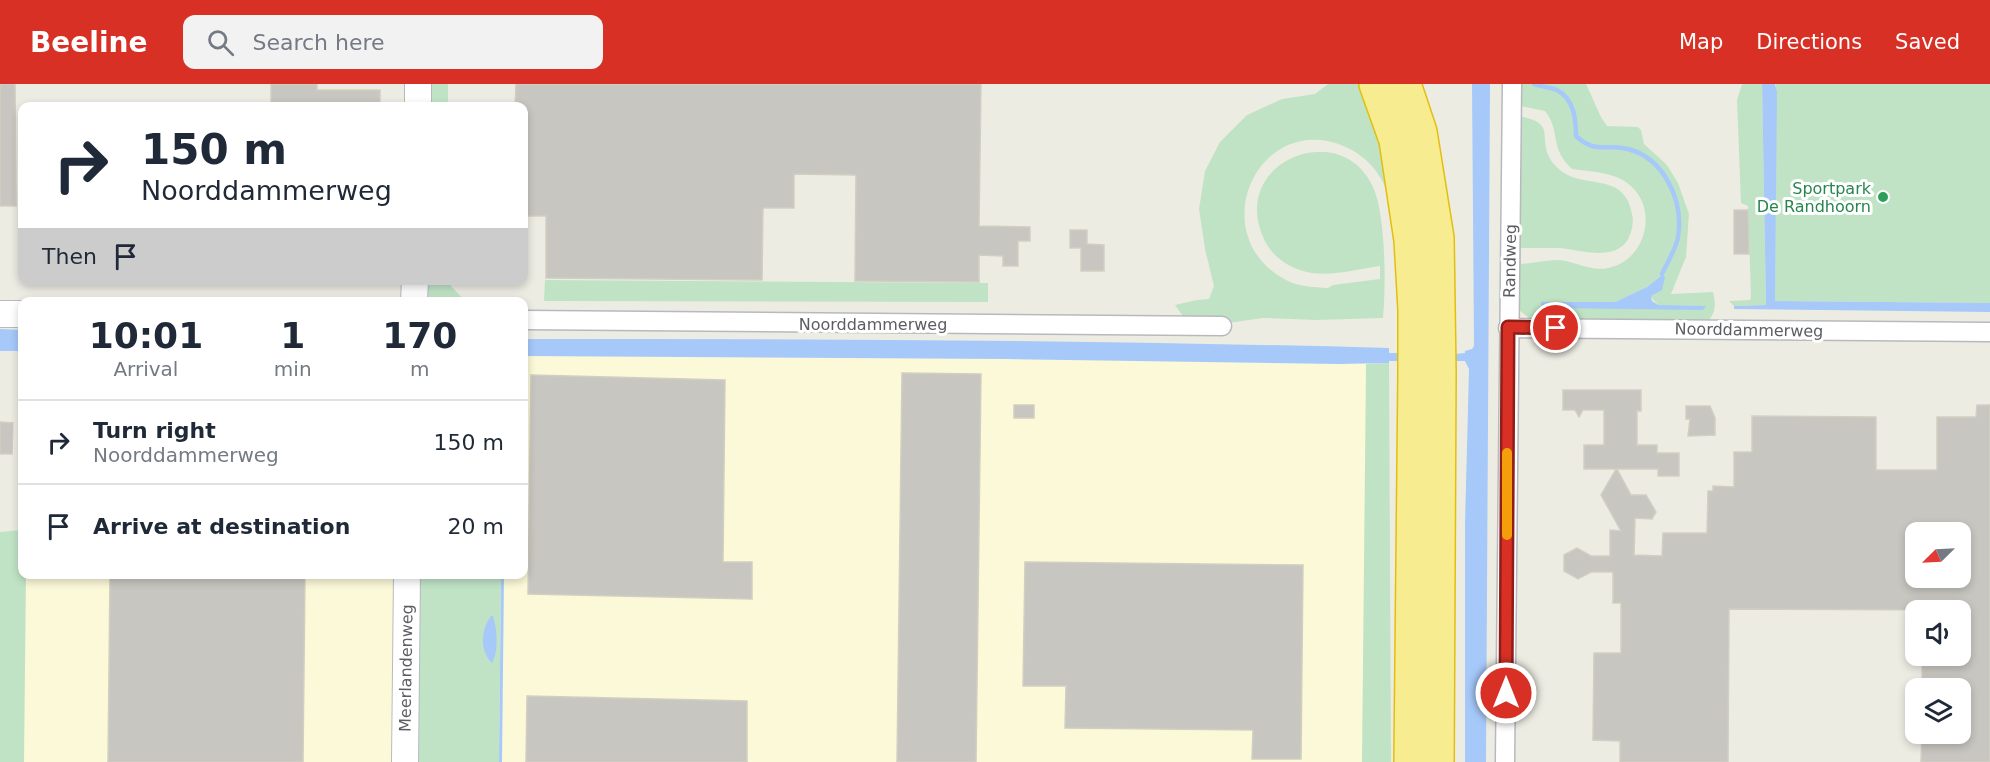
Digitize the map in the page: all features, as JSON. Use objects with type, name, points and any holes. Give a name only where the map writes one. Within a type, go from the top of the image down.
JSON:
[{"type":"highway","points":[[1376,84],[1396,140],[1412,252],[1415,309],[1411,762]]},
{"type":"highway","points":[[1404,84],[1420,132],[1437,238],[1439,331],[1437,762]]},
{"type":"street","points":[[418,84],[418,102]]},
{"type":"street","name":"Randweg","points":[[1505,762],[1512,84]]},
{"type":"street","points":[[0,314],[18,314]]},
{"type":"street","name":"Noorddammerweg","points":[[528,320],[1222,326]]},
{"type":"street","name":"Noorddammerweg","points":[[1508,327],[1990,332]]},
{"type":"street","name":"Meerlandenweg","points":[[405,762],[407,579]]},
{"type":"shaded area","points":[[528,345],[1368,351],[1363,762],[16,762],[18,552],[18,579],[528,579]]},
{"type":"green space","points":[[426,84],[448,84],[448,102],[425,102]]},
{"type":"green space","points":[[1328,84],[1363,84],[1381,146],[1389,197],[1377,172],[1365,159],[1350,149],[1341,145],[1311,140],[1285,147],[1264,163],[1250,185],[1245,211],[1248,237],[1262,261],[1293,283],[1328,288],[1333,285],[1380,279],[1380,266],[1320,274],[1289,266],[1271,251],[1263,237],[1257,210],[1262,187],[1275,169],[1294,157],[1316,152],[1338,154],[1358,166],[1373,187],[1383,232],[1385,288],[1383,318],[1316,320],[1263,318],[1221,324],[1185,319],[1175,305],[1209,299],[1214,286],[1199,209],[1205,171],[1220,142],[1247,115],[1282,99],[1315,94]]},
{"type":"green space","points":[[1518,84],[1586,84],[1607,126],[1638,127],[1641,130],[1644,144],[1667,165],[1678,183],[1689,214],[1686,257],[1671,294],[1713,292],[1715,308],[1708,321],[1534,322],[1519,310],[1516,300],[1518,116],[1539,123],[1545,133],[1548,155],[1564,173],[1575,178],[1610,185],[1620,191],[1627,200],[1633,221],[1627,241],[1613,251],[1594,253],[1558,248],[1521,248],[1521,264],[1558,260],[1595,269],[1608,268],[1620,264],[1631,256],[1643,235],[1646,223],[1641,199],[1633,188],[1613,176],[1572,169],[1560,154],[1553,126],[1545,111],[1520,106]],"holes":[[[1662,275],[1650,296],[1658,305],[1541,302],[1615,302],[1647,287]]]},
{"type":"green space","points":[[1742,84],[1762,84],[1766,305],[1734,306],[1729,301],[1750,300],[1751,297],[1748,206],[1741,203],[1737,100]]},
{"type":"green space","name":"Sportpark De Randhoorn","points":[[1776,84],[1990,84],[1990,303],[1775,301]]},
{"type":"green space","points":[[545,280],[988,283],[988,302],[544,301]]},
{"type":"green space","points":[[423,285],[451,285],[461,297],[426,297]]},
{"type":"green space","points":[[1389,363],[1391,762],[1362,762],[1366,364]]},
{"type":"green space","points":[[18,530],[18,579],[26,579],[24,762],[0,762],[0,532]]},
{"type":"green space","points":[[415,579],[501,579],[499,762],[413,762]]},
{"type":"water","points":[[1472,84],[1490,84],[1486,762],[1465,762],[1465,524],[1469,369],[1465,361],[1455,361],[1455,354],[1465,353],[1474,346]]},
{"type":"water","points":[[1762,84],[1775,84],[1777,92],[1775,301],[1990,303],[1990,312],[1734,309],[1734,306],[1766,305]]},
{"type":"water","points":[[1662,275],[1665,277],[1662,290],[1651,296],[1652,301],[1658,305],[1706,306],[1703,310],[1551,308],[1541,305],[1541,302],[1615,302],[1647,287]]},
{"type":"water","points":[[0,329],[18,330],[18,351],[0,351]]},
{"type":"water","points":[[528,339],[1172,343],[1389,348],[1389,353],[1399,353],[1399,361],[1389,361],[1389,363],[1339,364],[528,356]]},
{"type":"water","points":[[501,579],[504,579],[502,762],[499,762]]},
{"type":"water","points":[[493,616],[497,640],[492,663],[483,646],[483,633]]},
{"type":"building","points":[[0,84],[15,84],[16,206],[0,206]]},
{"type":"building","points":[[271,84],[317,84],[317,90],[380,90],[380,102],[271,102]]},
{"type":"building","points":[[516,84],[981,84],[979,226],[1030,227],[1030,241],[1018,241],[1018,266],[1003,266],[1003,256],[979,255],[979,282],[855,281],[856,175],[794,174],[794,208],[763,208],[762,280],[546,278],[546,216],[528,216],[528,102],[515,102]]},
{"type":"building","points":[[1734,210],[1748,210],[1749,254],[1734,254]]},
{"type":"building","points":[[1070,230],[1087,230],[1087,244],[1104,245],[1104,271],[1081,271],[1081,248],[1070,248]]},
{"type":"building","points":[[902,373],[981,374],[976,762],[897,762]]},
{"type":"building","points":[[531,375],[725,380],[723,562],[752,562],[752,599],[528,594]]},
{"type":"building","points":[[1563,390],[1641,390],[1641,411],[1637,411],[1637,445],[1657,445],[1657,453],[1679,453],[1679,476],[1658,476],[1658,469],[1617,469],[1631,495],[1646,495],[1656,512],[1652,519],[1635,518],[1634,555],[1662,556],[1663,533],[1707,533],[1708,491],[1713,491],[1713,486],[1734,487],[1734,452],[1752,452],[1752,416],[1876,417],[1876,470],[1937,470],[1937,417],[1976,417],[1977,405],[1990,405],[1990,762],[1921,762],[1922,744],[1971,744],[1971,678],[1922,678],[1922,666],[1971,666],[1971,600],[1905,600],[1905,610],[1729,609],[1728,762],[1620,762],[1620,741],[1593,740],[1594,653],[1621,653],[1621,603],[1613,603],[1613,572],[1591,572],[1578,579],[1564,571],[1564,555],[1577,548],[1591,556],[1610,556],[1610,530],[1621,531],[1601,495],[1616,469],[1584,469],[1584,445],[1604,445],[1604,410],[1583,410],[1579,417],[1575,410],[1563,410]]},
{"type":"building","points":[[1014,405],[1034,405],[1034,418],[1014,418]]},
{"type":"building","points":[[1686,406],[1710,406],[1715,418],[1715,435],[1688,436],[1690,419],[1686,419]]},
{"type":"building","points":[[0,422],[13,423],[12,454],[0,454]]},
{"type":"building","points":[[1025,562],[1303,565],[1301,759],[1252,759],[1253,730],[1065,728],[1066,686],[1023,686]]},
{"type":"building","points":[[110,579],[305,579],[303,762],[108,762]]},
{"type":"building","points":[[527,696],[747,701],[747,762],[526,762]]},
{"type":"waterway","points":[[1534,84],[1557,90],[1563,94],[1574,116],[1576,136],[1583,142],[1596,147],[1628,149],[1652,161],[1661,171],[1674,196],[1679,223],[1677,242],[1662,274]]},
{"type":"slow traffic","points":[[1507,453],[1507,535]]},
{"type":"place","name":"Sportpark De Randhoorn","points":[[1883,197]]},
{"type":"route","points":[[1506,693],[1508,327],[1556,328]]}]
